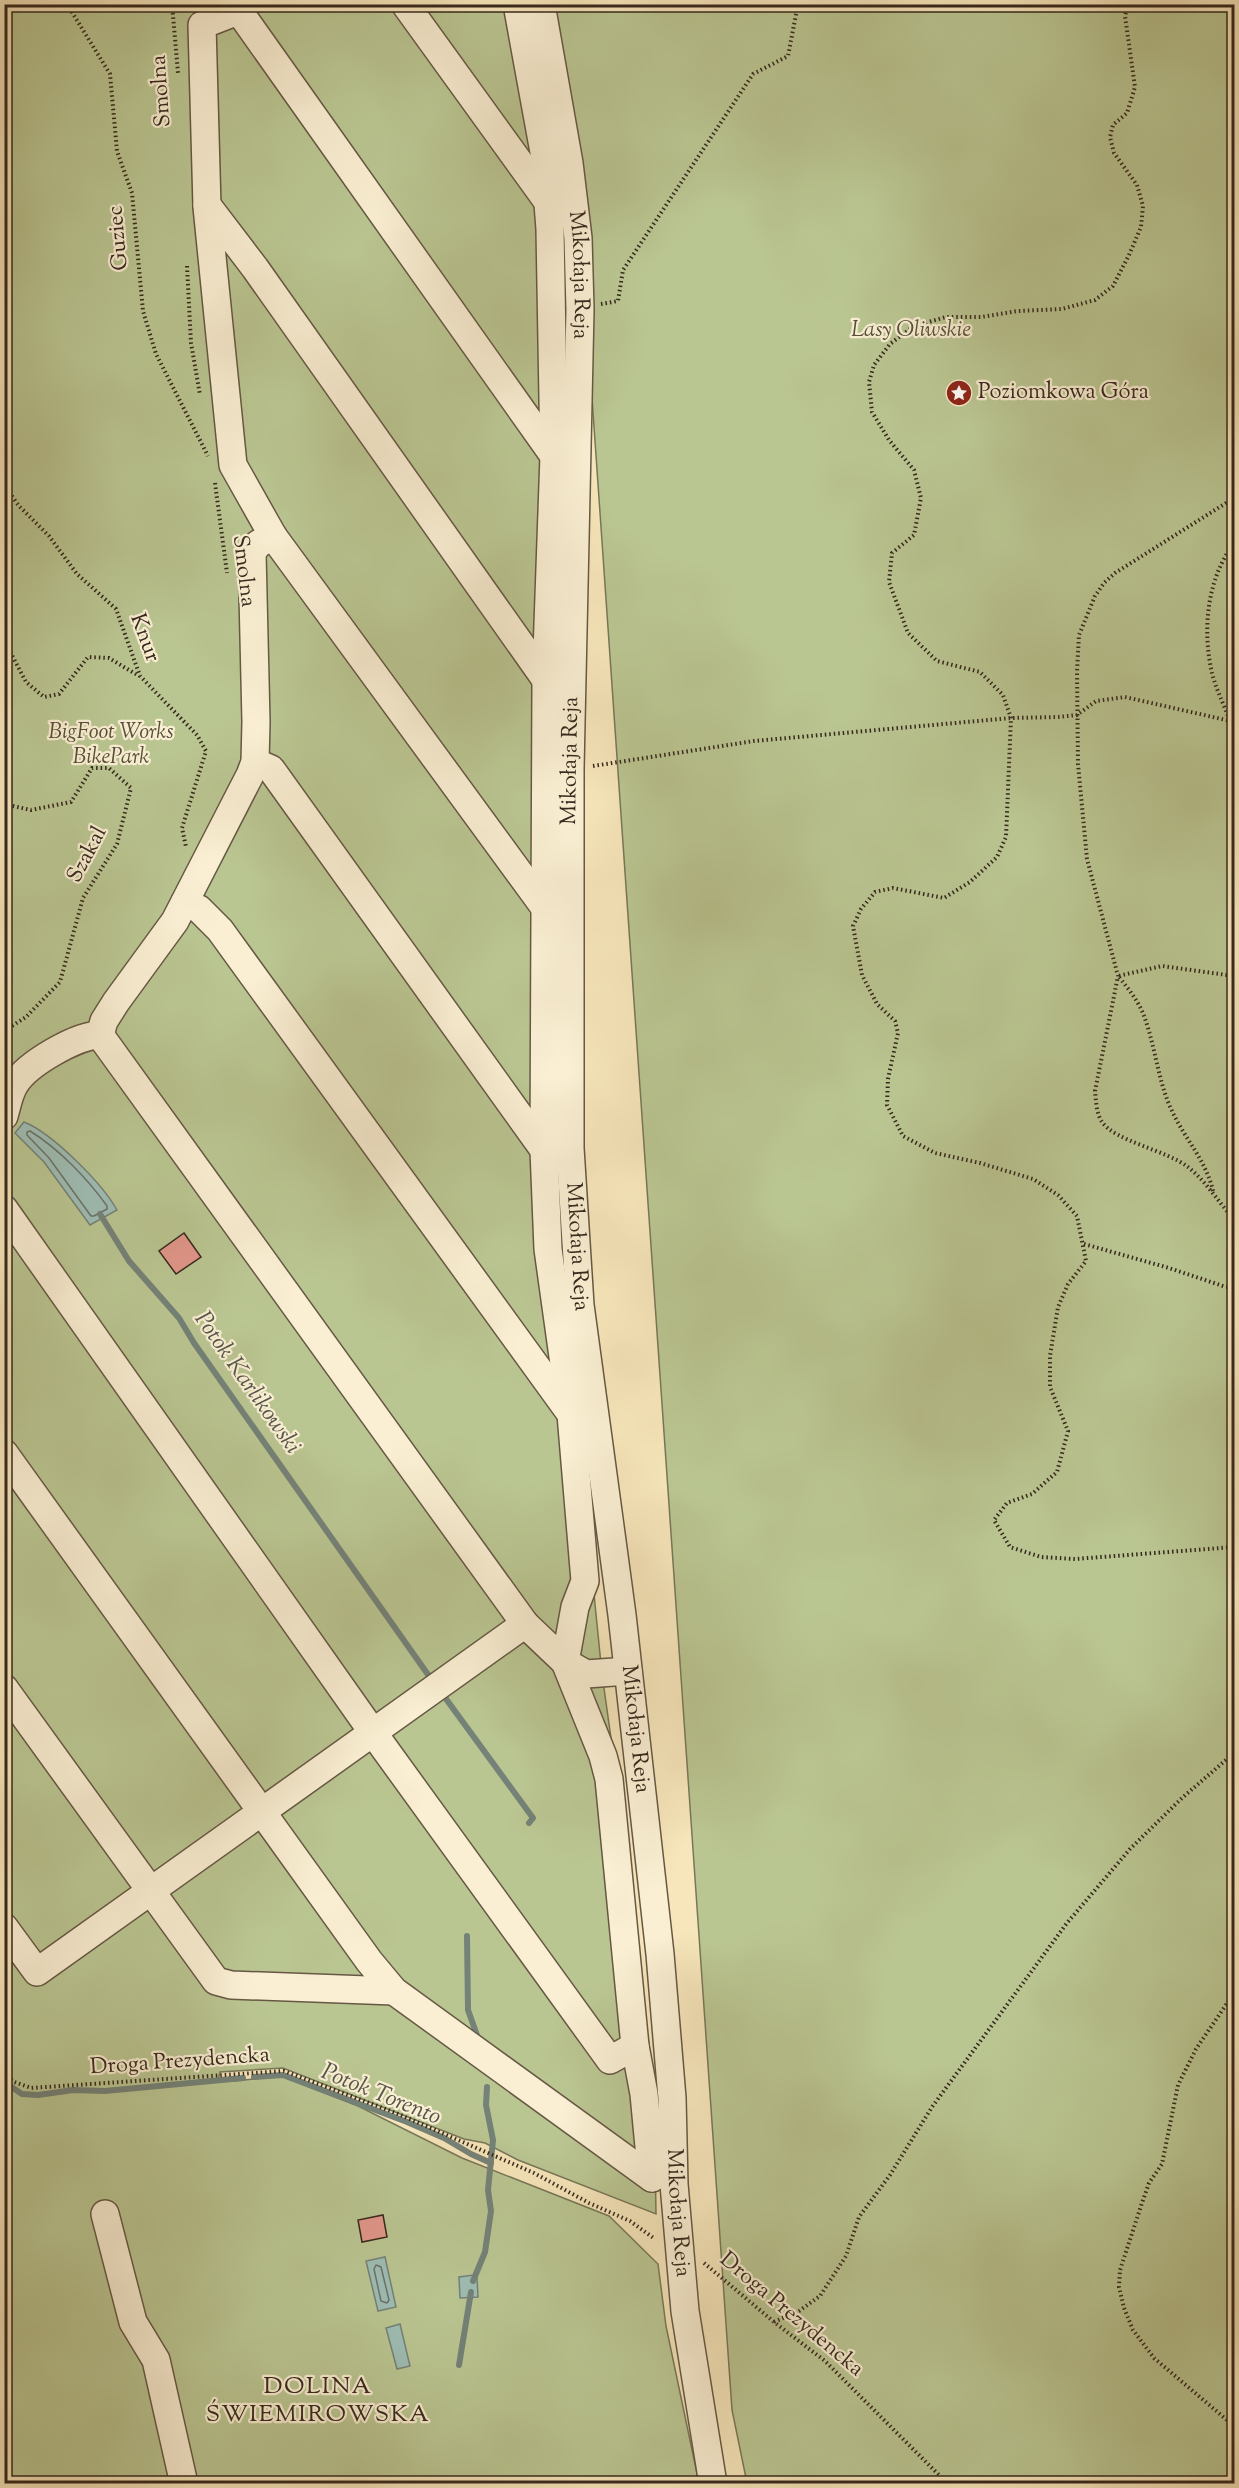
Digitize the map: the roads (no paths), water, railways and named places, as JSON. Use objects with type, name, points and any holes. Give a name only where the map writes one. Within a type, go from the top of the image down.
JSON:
[{"type":"street","points":[[405,4],[549,203]]},
{"type":"street","points":[[4,1453],[369,1961],[394,1991],[652,2178],[644,2094],[635,2046],[609,1779],[603,1756],[565,1662],[575,1607],[585,1581],[571,1414],[548,1249],[544,1150],[546,680],[554,456],[549,203],[544,152],[517,4]]},
{"type":"street","name":"Mikołaja Reja","points":[[541,4],[568,163],[578,238],[580,309],[570,769],[568,1092],[580,1305],[628,1671],[661,1965],[685,2311],[713,2484]]},
{"type":"street","points":[[545,908],[273,536],[233,465],[207,205],[203,15],[236,8],[554,456]]},
{"type":"street","points":[[207,205],[255,268],[546,680]]},
{"type":"street","points":[[100,1035],[104,1021],[116,1002],[175,921],[255,762],[252,553],[258,544],[273,536]]},
{"type":"street","points":[[255,762],[271,769],[544,1150]]},
{"type":"street","points":[[185,902],[200,909],[220,930],[571,1414]]},
{"type":"street","points":[[4,1116],[14,1084],[26,1070],[89,1035],[100,1035]]},
{"type":"street","points":[[100,1035],[525,1624],[565,1662],[586,1674],[628,1671]]},
{"type":"street","points":[[4,1209],[374,1734],[610,2060],[635,2046]]},
{"type":"street","points":[[4,1927],[37,1972],[374,1734],[525,1624]]},
{"type":"street","points":[[4,1688],[216,1981],[231,1985],[394,1991]]},
{"type":"street","points":[[105,2214],[133,2322],[156,2360],[184,2484]]},
{"type":"water","points":[[24,1122],[48,1137],[75,1160],[100,1186],[117,1210],[90,1225],[44,1162],[15,1133]]},
{"type":"water","points":[[385,2257],[396,2307],[378,2311],[366,2261]]},
{"type":"water","points":[[474,2275],[477,2278],[478,2297],[460,2298],[459,2277]]},
{"type":"water","points":[[400,2324],[410,2366],[397,2369],[386,2328]]},
{"type":"waterway","name":"Potok Karlikowski","points":[[100,1214],[129,1261],[179,1318],[194,1343],[429,1676]]},
{"type":"waterway","name":"Potok Karlikowski","points":[[441,1692],[533,1818],[529,1823]]},
{"type":"waterway","name":"Potok Karlikowski","points":[[467,1936],[468,2010],[478,2038]]},
{"type":"waterway","name":"Potok Torento","points":[[254,2077],[283,2075],[407,2122],[444,2138],[491,2163]]},
{"type":"waterway","name":"Potok Torento","points":[[4,2082],[22,2094],[38,2095],[73,2090],[105,2091],[243,2078]]},
{"type":"waterway","name":"Potok Karlikowski","points":[[473,2281],[485,2252],[491,2211],[488,2190],[493,2140],[486,2105],[487,2087]]},
{"type":"waterway","name":"Potok Karlikowski","points":[[459,2365],[471,2292]]},
{"type":"place","name":"Poziomkowa Góra","points":[[959,393]]},
{"type":"district","name":"DOLINA ŚWIEMIROWSKA","points":[[318,2401]]},
{"type":"park label","name":"Lasy Oliwskie","points":[[911,331]]},
{"type":"park label","name":"BigFoot Works BikePark","points":[[111,746]]}]
